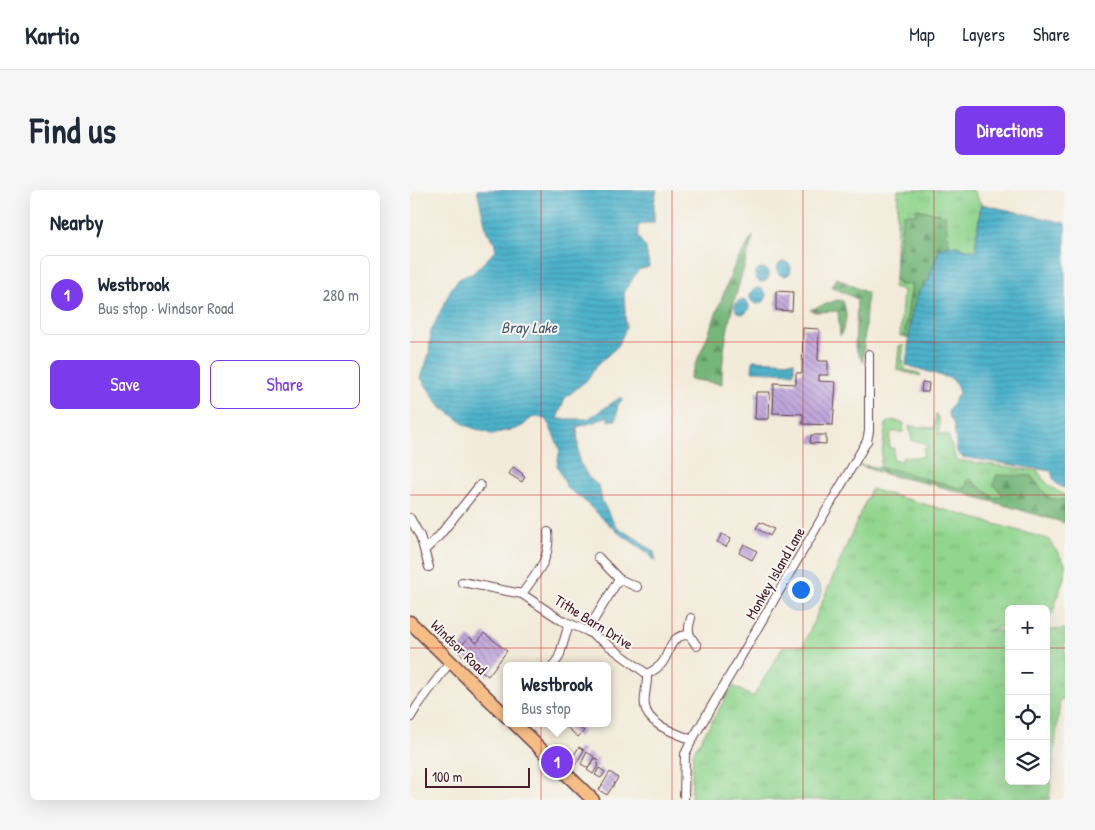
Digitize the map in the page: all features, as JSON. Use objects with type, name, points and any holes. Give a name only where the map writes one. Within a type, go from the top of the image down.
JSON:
[{"type":"main road","name":"Windsor Road","points":[[410,622],[503,713]]},
{"type":"main road","points":[[518,727],[593,800]]},
{"type":"street","name":"Monkey Island Lane","points":[[684,800],[685,754],[692,740],[867,441],[869,431],[869,354]]},
{"type":"street","points":[[424,550],[439,536],[480,485]]},
{"type":"street","points":[[410,518],[420,536],[429,567]]},
{"type":"street","points":[[522,594],[546,558],[550,546],[548,532]]},
{"type":"street","points":[[598,557],[619,579],[637,586]]},
{"type":"street","points":[[586,631],[619,579]]},
{"type":"street","name":"Tithe Barn Drive","points":[[462,582],[522,594],[569,624],[586,631],[621,653],[647,674]]},
{"type":"street","points":[[691,618],[688,628],[689,635],[697,646]]},
{"type":"street","points":[[556,662],[569,624]]},
{"type":"street","points":[[689,635],[680,635],[674,640],[663,662],[657,669],[647,674],[648,682],[644,706],[651,718],[656,722],[692,740]]},
{"type":"street","points":[[410,718],[450,662]]},
{"type":"green space","points":[[898,190],[973,190],[981,204],[976,251],[949,245],[947,235],[917,209],[917,214],[903,215],[898,252],[896,253]]},
{"type":"green space","points":[[917,209],[945,215],[949,245],[939,249],[928,281],[919,291],[912,312],[909,338],[904,337],[912,284],[899,285],[895,278],[896,253],[898,252],[903,214],[916,214]]},
{"type":"green space","points":[[753,236],[728,328],[722,384],[689,379],[735,264]]},
{"type":"green space","points":[[837,278],[867,293],[863,362],[855,348],[857,299],[832,287]]},
{"type":"green space","points":[[895,278],[899,285],[912,284],[904,337],[900,336],[903,290],[893,287]]},
{"type":"green space","points":[[837,300],[843,301],[846,311],[845,323],[840,336],[838,311],[815,312],[810,310]]},
{"type":"green space","points":[[899,345],[904,345],[902,359],[905,370],[919,373],[921,376],[897,370]]},
{"type":"green space","points":[[936,414],[939,419],[939,434],[948,435],[956,460],[1038,471],[1049,485],[1065,495],[1065,500],[1049,499],[1031,476],[1004,495],[994,498],[970,480],[964,489],[880,468],[886,424],[893,420],[904,423],[903,432],[892,432],[890,435],[889,448],[894,448],[893,459],[902,461],[903,457],[923,457],[924,448],[929,446],[925,445],[924,442],[912,441],[909,426],[934,428]]},
{"type":"green space","points":[[859,465],[890,469],[964,489],[969,479],[994,498],[1003,495],[993,484],[997,475],[1031,476],[1049,498],[1065,500],[1065,523],[935,485],[884,474]]},
{"type":"green space","points":[[871,489],[1048,539],[1065,563],[1065,574],[1052,614],[1050,615],[1050,605],[1005,605],[1005,626],[986,631],[1005,630],[1005,785],[1050,785],[1050,630],[1065,629],[1065,698],[1060,700],[1049,800],[691,800],[693,753],[733,686],[753,697],[783,647],[803,646]]},
{"type":"water","name":"Bray Lake","points":[[477,190],[657,190],[654,202],[654,223],[645,223],[638,226],[638,237],[646,248],[649,267],[638,270],[624,293],[626,328],[618,346],[598,364],[587,380],[565,398],[557,419],[588,419],[621,397],[623,400],[618,404],[616,420],[608,421],[608,416],[577,427],[579,461],[589,478],[599,486],[602,501],[616,527],[637,539],[654,552],[656,562],[648,553],[616,531],[580,497],[567,488],[557,465],[560,450],[547,420],[536,417],[518,428],[494,435],[467,426],[442,409],[421,378],[429,354],[431,331],[452,287],[464,276],[472,274],[496,250],[494,241],[487,232]]},
{"type":"water","points":[[981,204],[1065,223],[1065,488],[1055,482],[1051,471],[962,457],[957,452],[954,425],[948,414],[959,393],[957,386],[952,379],[906,365],[912,312],[919,291],[928,281],[939,249],[949,245],[976,251]]},
{"type":"water","points":[[781,262],[787,262],[791,269],[787,276],[781,276],[777,272],[777,266]]},
{"type":"water","points":[[759,268],[765,268],[769,275],[765,282],[759,282],[755,278],[755,272]]},
{"type":"water","points":[[755,288],[761,288],[766,293],[764,302],[755,304],[750,299],[750,293]]},
{"type":"water","points":[[742,300],[747,302],[749,307],[747,312],[742,314],[737,312],[735,307],[737,302]]},
{"type":"water","points":[[753,360],[794,362],[794,373],[752,371]]},
{"type":"building","points":[[776,291],[793,292],[792,311],[776,310]]},
{"type":"building","points":[[803,328],[819,329],[818,361],[828,361],[828,375],[819,375],[819,381],[836,382],[833,425],[803,424],[803,414],[773,413],[774,383],[796,384],[796,373],[802,373]]},
{"type":"building","points":[[922,382],[929,383],[928,392],[921,392]]},
{"type":"building","points":[[756,392],[770,392],[769,419],[755,419]]},
{"type":"building","points":[[811,435],[826,435],[826,444],[810,443]]},
{"type":"building","points":[[513,467],[525,477],[522,482],[509,474]]},
{"type":"building","points":[[760,522],[774,529],[770,536],[756,528]]},
{"type":"building","points":[[722,534],[731,539],[726,547],[717,542]]},
{"type":"building","points":[[744,544],[757,551],[752,560],[739,553]]},
{"type":"building","points":[[484,633],[507,651],[488,676],[457,651],[469,637],[477,643]]},
{"type":"building","points":[[567,727],[580,727],[584,731],[578,737]]},
{"type":"building","points":[[579,747],[584,750],[574,767],[569,763]]},
{"type":"building","points":[[587,752],[594,757],[588,768],[581,764]]},
{"type":"building","points":[[595,758],[599,760],[597,763],[599,764],[593,774],[587,770]]},
{"type":"building","points":[[599,768],[605,772],[601,778],[595,775]]},
{"type":"building","points":[[610,772],[618,778],[607,795],[599,790]]},
{"type":"place","name":"Westbrook","points":[[557,762]]}]
